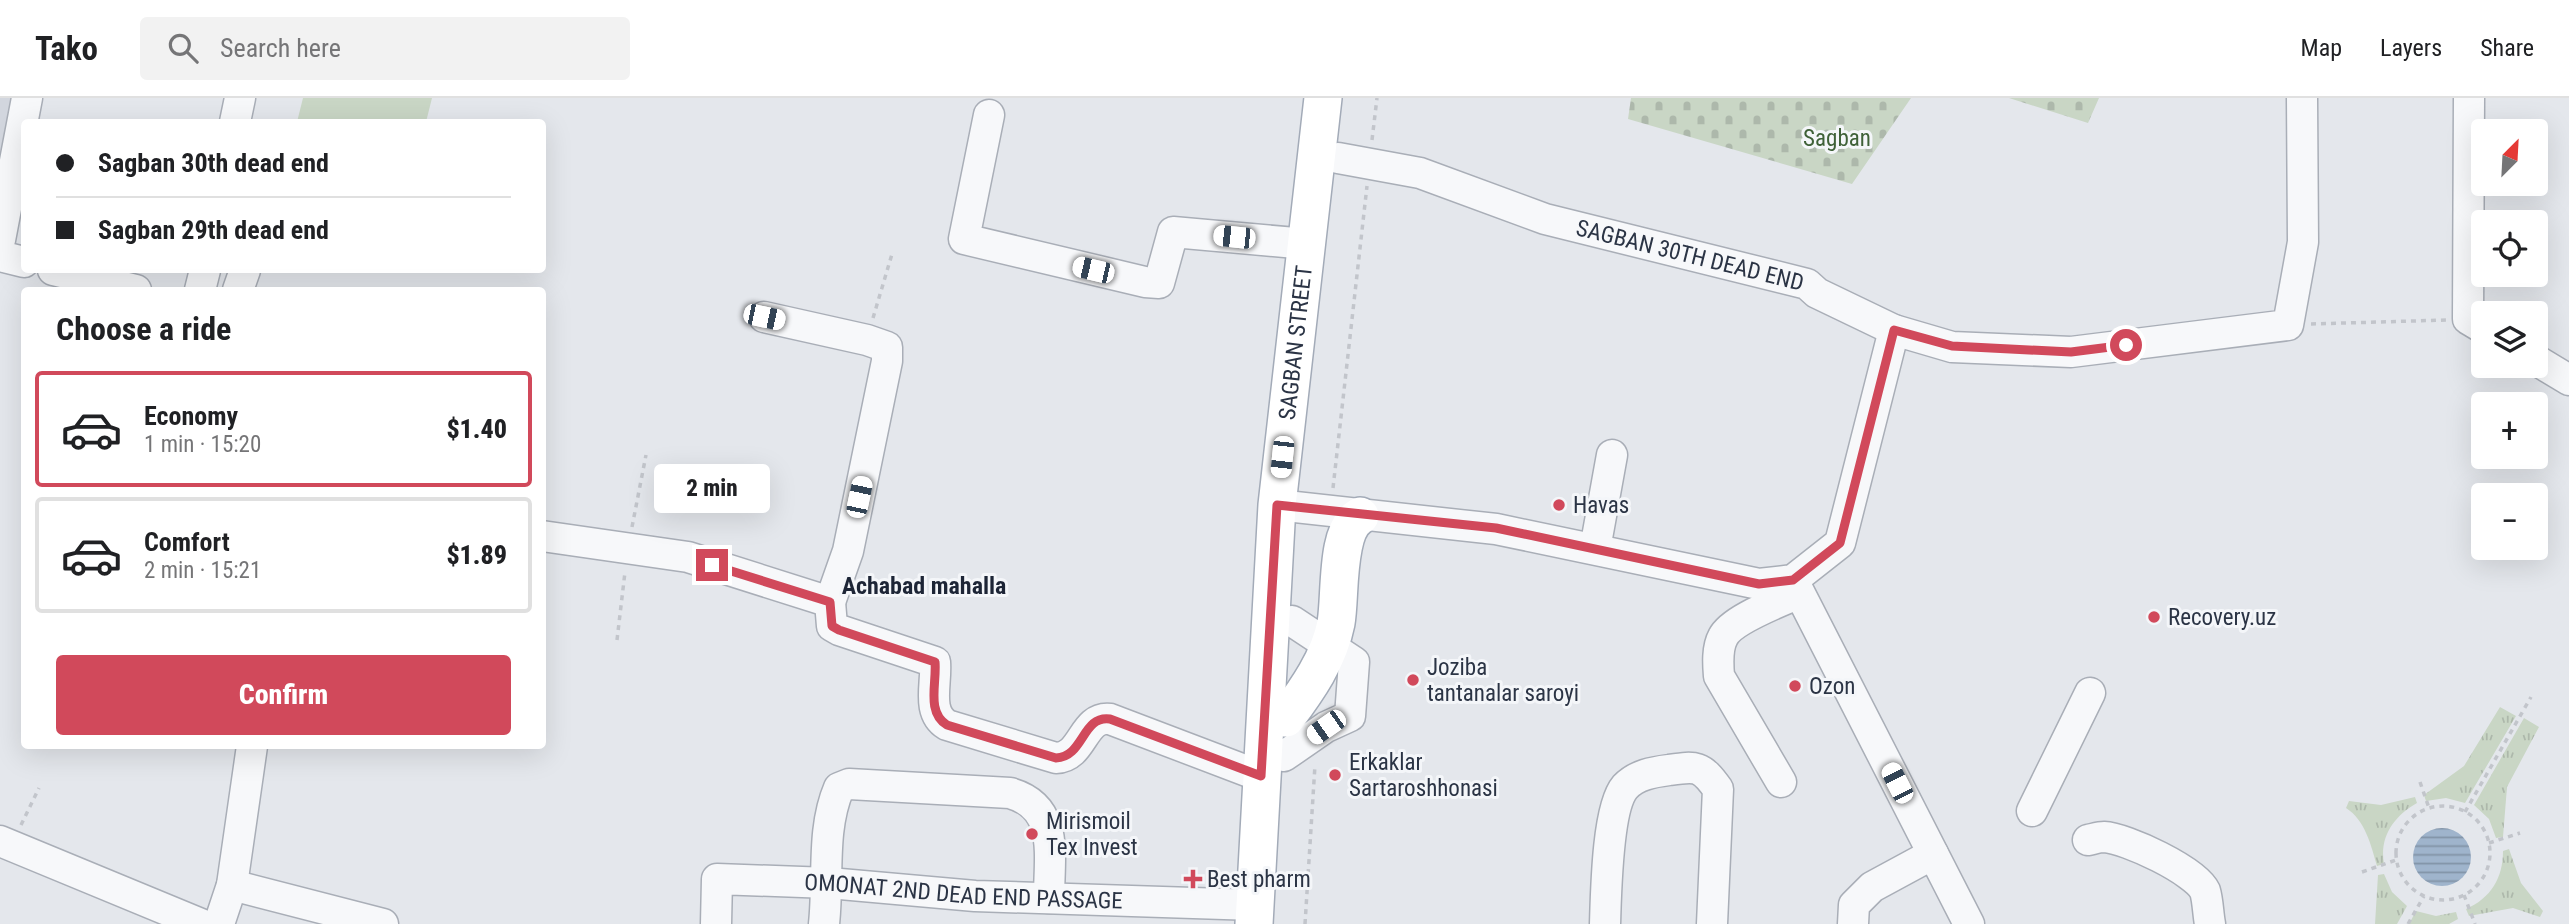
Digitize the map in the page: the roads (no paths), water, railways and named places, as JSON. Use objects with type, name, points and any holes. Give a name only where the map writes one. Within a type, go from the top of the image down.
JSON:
[{"type":"main road","name":"SAGBAN STREET","points":[[1262,918],[1307,244],[1323,98]]},
{"type":"main road","name":"SAGBAN STREET","points":[[1272,766],[1286,718],[1292,621],[1289,507],[1345,98]]},
{"type":"main road","points":[[1286,718],[1316,675],[1329,645],[1335,625],[1344,542],[1352,521],[1360,516]]},
{"type":"street","points":[[23,119],[27,98]]},
{"type":"street","points":[[236,119],[240,98]]},
{"type":"street","name":"SAGBAN 30TH DEAD END","points":[[1338,158],[1420,173],[1545,219],[1807,284],[1817,293],[1894,330],[1952,346],[2071,352],[2288,325],[2303,242],[2302,98]]},
{"type":"street","points":[[2469,98],[2474,301]]},
{"type":"street","points":[[989,116],[964,239],[1159,283],[1173,232],[1307,244]]},
{"type":"street","points":[[0,240],[21,130]]},
{"type":"street","points":[[0,256],[21,261]]},
{"type":"street","points":[[65,273],[124,287]]},
{"type":"street","points":[[764,317],[887,347],[887,361],[848,551],[830,602],[832,626],[935,662],[934,710],[938,719],[947,725],[1056,758],[1066,758],[1073,753],[1093,722],[1101,718],[1110,719],[1272,766],[1326,727],[1350,716],[1354,662],[1292,621]]},
{"type":"street","points":[[1781,782],[1718,676],[1721,639],[1730,627],[1796,587],[1840,543],[1894,330]]},
{"type":"street","points":[[2548,367],[2569,380]]},
{"type":"street","points":[[1595,549],[1612,455]]},
{"type":"street","points":[[1289,507],[1496,528],[1759,584],[1796,587]]},
{"type":"street","points":[[546,537],[688,557],[830,602]]},
{"type":"street","points":[[1796,587],[1969,924]]},
{"type":"street","points":[[2032,811],[2090,693]]},
{"type":"street","points":[[219,924],[232,885],[252,749]]},
{"type":"street","points":[[1605,924],[1615,807],[1623,789],[1635,778],[1657,771],[1695,767],[1707,774],[1718,789],[1712,924]]},
{"type":"street","points":[[824,924],[829,883],[827,834],[839,788],[849,783],[1010,793],[1027,798],[1043,814],[1049,835],[1049,898]]},
{"type":"street","points":[[2088,840],[2105,837],[2124,842],[2173,864],[2196,878],[2205,891],[2210,924]]},
{"type":"street","points":[[6,844],[201,924]]},
{"type":"street","points":[[1853,924],[1854,905],[1872,887],[1933,854]]},
{"type":"street","name":"OMONAT 2ND DEAD END PASSAGE","points":[[716,924],[717,879],[829,883],[975,896],[1049,898],[1108,912],[1262,918]]},
{"type":"street","points":[[232,885],[383,924]]},
{"type":"water","points":[[2436,828],[2448,828],[2463,836],[2471,851],[2471,863],[2463,878],[2448,886],[2436,886],[2421,878],[2413,863],[2413,851],[2421,836]]},
{"type":"place","name":"Havas","points":[[1559,505]]},
{"type":"place","name":"Recovery.uz","points":[[2154,617]]},
{"type":"place","name":"Joziba tantanalar saroyi","points":[[1413,680]]},
{"type":"place","name":"Ozon","points":[[1795,686]]},
{"type":"place","name":"Erkaklar Sartaroshhonasi","points":[[1335,775]]},
{"type":"place","name":"Mirismoil Tex Invest","points":[[1032,834]]},
{"type":"place","name":"Best pharm","points":[[1193,879]]},
{"type":"district","name":"Achabad mahalla","points":[[924,586]]},
{"type":"park label","name":"Sagban","points":[[1837,138]]}]
